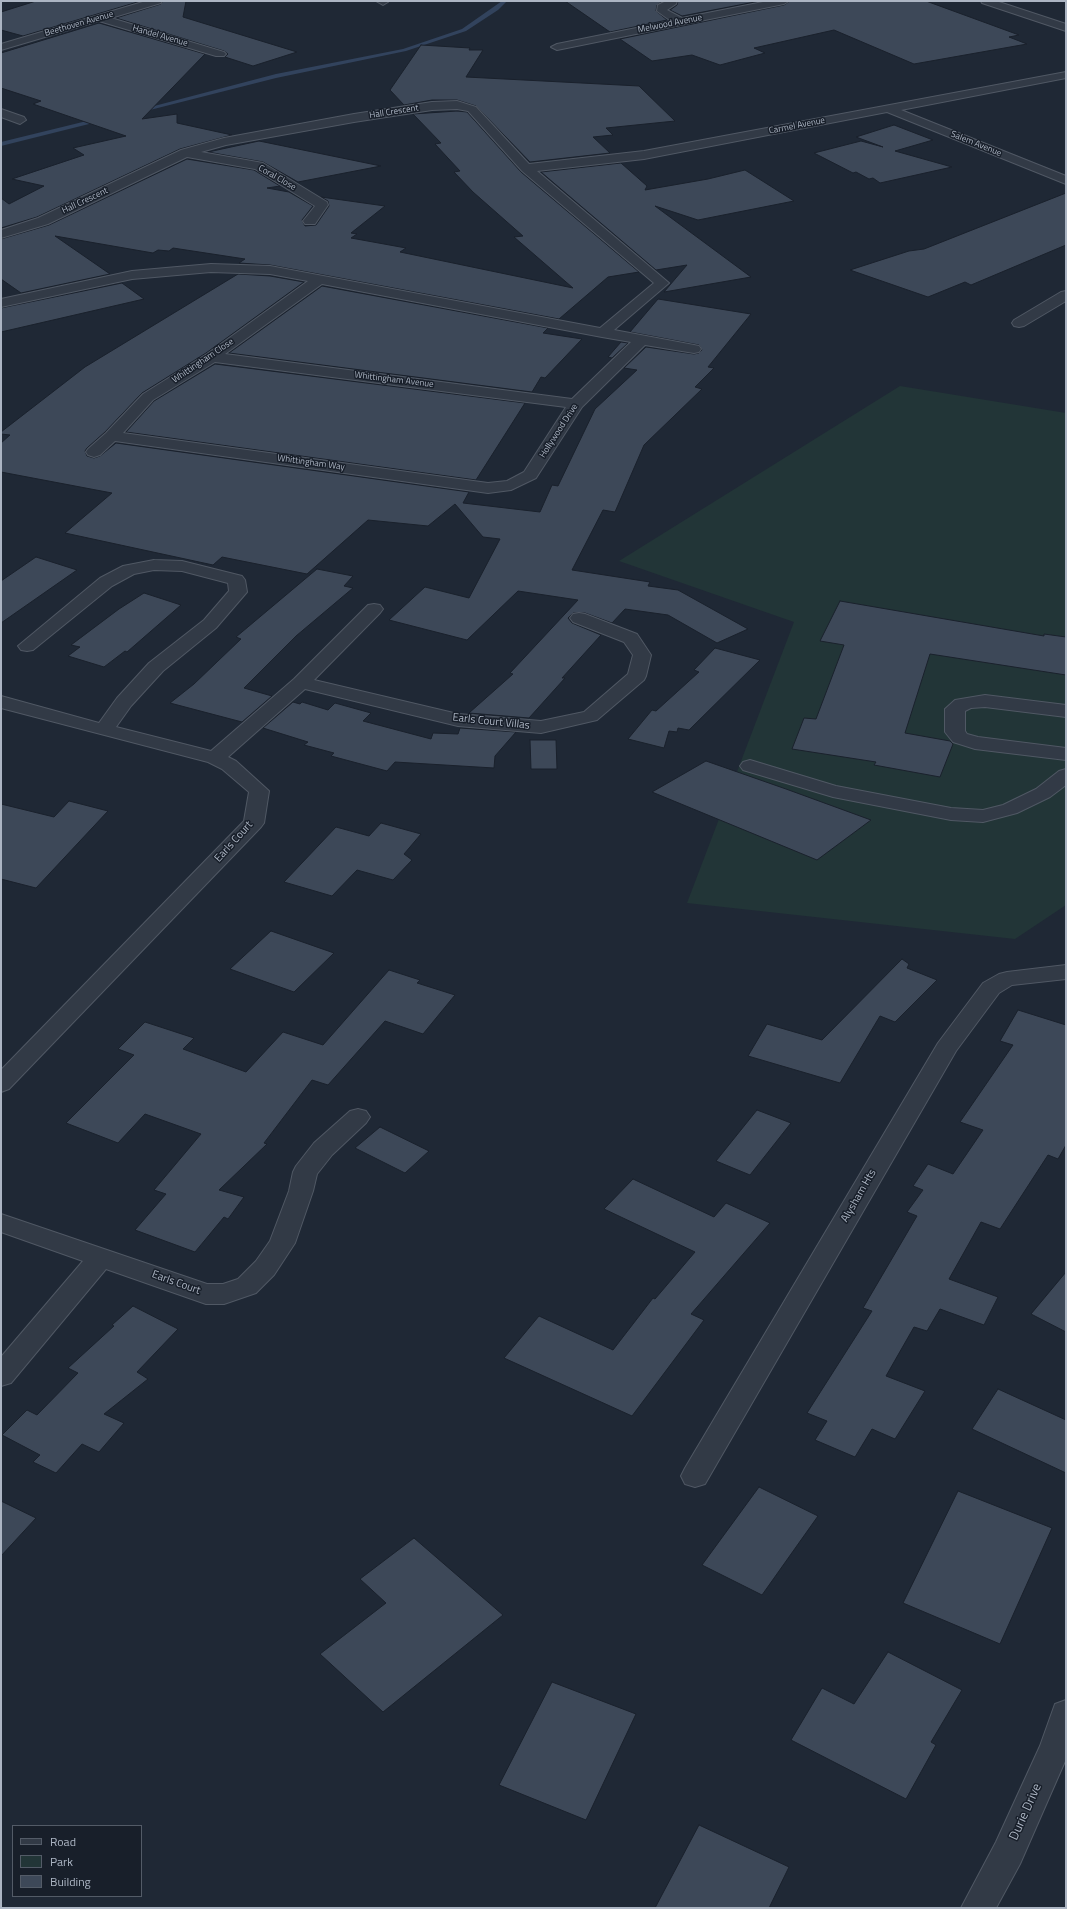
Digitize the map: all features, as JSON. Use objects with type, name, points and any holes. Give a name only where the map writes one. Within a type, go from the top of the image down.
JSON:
[{"type":"street","name":"Beethoven Avenue","points":[[1,47],[157,1]]},
{"type":"street","name":"Melwood Avenue","points":[[557,47],[784,1]]},
{"type":"street","points":[[986,1],[1066,28]]},
{"type":"street","points":[[672,2],[662,7],[662,11],[681,22]]},
{"type":"street","name":"Handel Avenue","points":[[99,18],[220,54]]},
{"type":"street","name":"Carmel Avenue","points":[[526,168],[644,155],[1066,75]]},
{"type":"street","name":"Hall Crescent","points":[[1,234],[43,221],[185,153],[224,142],[268,133],[424,108],[457,105],[472,109],[526,168],[662,283],[602,333]]},
{"type":"street","name":"Salem Avenue","points":[[886,108],[1066,180]]},
{"type":"street","points":[[1,113],[20,120]]},
{"type":"street","name":"Coral Close","points":[[185,153],[259,166],[322,204],[310,221]]},
{"type":"street","points":[[1,303],[132,275],[211,268],[270,270],[694,349]]},
{"type":"street","name":"Whittingham Close","points":[[94,452],[112,436],[148,397],[212,356],[320,279]]},
{"type":"street","points":[[1019,323],[1066,295]]},
{"type":"street","name":"Hollywood Drive","points":[[511,485],[530,476],[576,404],[642,340]]},
{"type":"street","name":"Whittingham Avenue","points":[[212,356],[576,404]]},
{"type":"street","name":"Whittingham Way","points":[[112,436],[488,488],[511,485]]},
{"type":"street","points":[[27,646],[106,582],[129,570],[154,565],[182,566],[214,573],[236,580],[238,592],[210,624],[156,667],[124,702],[104,730]]},
{"type":"street","points":[[215,758],[301,683],[374,609]]},
{"type":"street","name":"Earls Court Villas","points":[[301,683],[458,720],[542,727],[590,716],[637,676],[642,655],[631,638],[579,618]]},
{"type":"street","points":[[1066,711],[985,701],[962,704],[955,709],[955,732],[960,738],[975,742],[1066,754]]},
{"type":"street","name":"Earls Court","points":[[1,702],[215,758],[229,766],[259,791],[254,823],[1,1084]]},
{"type":"street","points":[[750,766],[833,791],[951,814],[982,816],[1010,809],[1043,793],[1066,775]]},
{"type":"street","name":"Alysham Hts","points":[[695,1476],[946,1048],[991,988],[1008,979],[1066,972]]},
{"type":"street","name":"Earls Court","points":[[1,1223],[206,1294],[224,1294],[247,1286],[265,1268],[282,1243],[301,1190],[305,1172],[323,1149],[358,1117]]},
{"type":"street","points":[[1,1376],[101,1257]]},
{"type":"street","name":"Durie Drive","points":[[978,1908],[1008,1853],[1056,1746],[1066,1714]]},
{"type":"green space","points":[[900,386],[1066,413],[1066,905],[1015,939],[687,903],[794,622],[619,561]]},
{"type":"building","points":[[36,1],[141,1],[23,36],[1,30],[1,12]]},
{"type":"building","points":[[163,1],[186,1],[183,17],[297,52],[253,66],[225,57],[228,54],[224,51],[116,18],[161,4]]},
{"type":"building","points":[[565,1],[663,1],[657,5],[656,11],[667,20],[610,32]]},
{"type":"building","points":[[678,1],[760,1],[682,16],[670,10],[677,5]]},
{"type":"building","points":[[790,1],[926,1],[1019,35],[1009,37],[1027,44],[914,64],[834,30],[754,48],[765,53],[720,65],[692,55],[652,61],[620,39],[784,5]]},
{"type":"building","points":[[99,23],[205,54],[142,119],[177,114],[177,123],[232,135],[180,149],[37,217],[1,228],[1,198],[9,204],[44,186],[12,179],[84,155],[73,148],[126,136],[33,104],[41,101],[1,88],[1,53]]},
{"type":"building","points":[[421,45],[483,50],[466,77],[639,86],[675,121],[606,128],[613,135],[593,137],[610,153],[530,162],[476,106],[457,100],[432,100],[404,105],[390,90]]},
{"type":"building","points":[[457,111],[467,112],[521,172],[639,272],[608,277],[559,319],[270,265],[239,263],[245,259],[173,248],[169,251],[158,250],[153,253],[55,236],[110,274],[21,293],[1,279],[1,239],[49,225],[187,159],[254,170],[280,186],[267,188],[289,192],[313,206],[302,220],[305,226],[316,225],[329,206],[328,201],[321,197],[385,206],[351,233],[357,234],[351,238],[406,248],[400,252],[573,288],[514,237],[523,236],[473,192],[454,172],[460,171],[435,144],[441,143],[413,114]]},
{"type":"building","points":[[894,125],[933,140],[895,151],[952,167],[880,183],[873,178],[869,179],[856,172],[853,173],[814,153],[861,141],[883,147],[856,137]]},
{"type":"building","points":[[259,141],[381,166],[298,182],[263,162],[208,152]]},
{"type":"building","points":[[621,163],[647,186],[645,190],[708,179],[745,170],[794,201],[698,220],[655,206],[751,277],[664,292],[687,265],[656,270],[541,172]]},
{"type":"building","points":[[1066,193],[1066,245],[971,285],[965,282],[928,297],[850,270],[909,251],[924,249]]},
{"type":"building","points":[[238,274],[270,276],[304,282],[206,353],[142,393],[105,432],[87,448],[85,451],[87,456],[94,458],[100,456],[116,443],[469,492],[463,503],[540,512],[552,485],[558,486],[595,409],[637,370],[624,368],[646,347],[694,354],[699,353],[702,350],[699,345],[630,332],[658,299],[751,314],[708,367],[714,368],[695,387],[702,389],[644,445],[615,512],[603,510],[572,570],[650,582],[648,586],[678,590],[748,629],[717,643],[668,615],[625,609],[612,623],[585,613],[573,613],[568,618],[572,623],[601,635],[562,678],[565,678],[529,718],[469,713],[513,674],[510,673],[578,600],[518,591],[467,640],[389,620],[425,587],[469,598],[500,539],[483,537],[455,504],[428,526],[368,520],[307,574],[222,557],[213,565],[65,533],[112,493],[1,472],[1,443],[10,435],[1,434],[1,432],[85,367]]},
{"type":"building","points":[[122,283],[144,299],[1,332],[1,308]]},
{"type":"building","points":[[322,286],[548,328],[543,333],[582,339],[545,378],[541,377],[532,392],[229,353]]},
{"type":"building","points":[[621,342],[628,343],[612,358],[608,357]]},
{"type":"building","points":[[215,364],[525,403],[476,480],[126,432],[154,401]]},
{"type":"building","points":[[36,557],[77,570],[1,623],[1,581]]},
{"type":"building","points":[[317,569],[353,576],[344,586],[353,588],[296,636],[244,688],[272,696],[242,722],[170,703],[194,684],[241,639],[236,637]]},
{"type":"building","points":[[144,593],[181,605],[127,652],[125,651],[104,667],[68,656],[80,647],[71,645],[119,609]]},
{"type":"building","points":[[840,601],[1044,636],[1044,634],[1066,637],[1066,675],[930,654],[905,733],[950,741],[953,744],[940,777],[874,765],[876,762],[792,749],[804,718],[816,719],[844,645],[820,641]]},
{"type":"building","points":[[715,648],[760,660],[689,730],[678,728],[677,732],[669,731],[664,748],[628,739],[652,710],[656,711],[699,672],[694,670]]},
{"type":"building","points":[[293,702],[300,704],[302,702],[328,710],[335,703],[371,713],[363,721],[431,739],[433,733],[458,734],[460,728],[516,732],[495,756],[494,768],[395,762],[387,771],[331,756],[334,753],[304,745],[308,742],[263,728]]},
{"type":"building","points":[[530,740],[556,740],[557,769],[531,769]]},
{"type":"building","points":[[706,761],[871,820],[817,860],[652,792]]},
{"type":"building","points":[[69,801],[108,811],[36,888],[1,879],[1,804],[54,817]]},
{"type":"building","points":[[381,823],[421,834],[404,854],[412,860],[393,880],[357,870],[332,896],[284,882],[336,827],[369,836]]},
{"type":"building","points":[[271,931],[334,953],[294,992],[230,969]]},
{"type":"building","points":[[902,959],[909,964],[907,968],[937,980],[895,1022],[880,1016],[840,1083],[748,1056],[767,1024],[822,1040]]},
{"type":"building","points":[[389,970],[420,980],[417,983],[455,995],[423,1034],[385,1021],[328,1085],[312,1080],[264,1143],[267,1144],[219,1190],[244,1197],[228,1219],[224,1217],[195,1252],[135,1230],[166,1194],[154,1190],[201,1134],[145,1114],[118,1143],[66,1123],[134,1055],[118,1049],[145,1022],[194,1038],[183,1049],[246,1072],[283,1032],[323,1045]]},
{"type":"building","points":[[1018,1010],[1066,1025],[1066,1145],[1058,1159],[1048,1155],[1000,1229],[981,1222],[949,1279],[998,1297],[984,1325],[940,1309],[927,1331],[914,1327],[886,1376],[925,1391],[895,1439],[872,1429],[855,1457],[815,1440],[827,1421],[807,1413],[872,1311],[863,1308],[917,1216],[907,1212],[923,1190],[913,1186],[928,1164],[953,1174],[983,1130],[960,1122],[1013,1045],[1000,1041]]},
{"type":"building","points":[[757,1110],[791,1123],[750,1175],[716,1161]]},
{"type":"building","points":[[380,1127],[429,1151],[405,1173],[355,1148]]},
{"type":"building","points":[[633,1179],[714,1217],[726,1203],[770,1223],[691,1314],[704,1320],[632,1416],[504,1358],[539,1316],[613,1350],[653,1298],[655,1299],[695,1252],[604,1209]]},
{"type":"building","points":[[1066,1272],[1066,1332],[1031,1314]]},
{"type":"building","points":[[133,1306],[178,1329],[137,1372],[148,1379],[104,1414],[124,1423],[99,1452],[82,1444],[56,1473],[33,1462],[40,1455],[2,1435],[27,1410],[37,1415],[78,1373],[68,1368],[114,1326],[112,1325]]},
{"type":"building","points":[[998,1389],[1066,1420],[1066,1473],[972,1429]]},
{"type":"building","points":[[759,1487],[818,1516],[762,1595],[702,1565]]},
{"type":"building","points":[[958,1491],[1052,1528],[1000,1644],[903,1603]]},
{"type":"building","points":[[1,1501],[36,1518],[1,1556]]},
{"type":"building","points":[[414,1538],[503,1615],[383,1712],[320,1654],[386,1603],[360,1579]]},
{"type":"building","points":[[888,1652],[962,1690],[931,1742],[936,1745],[906,1799],[791,1740],[822,1688],[854,1704]]},
{"type":"building","points":[[552,1682],[636,1714],[586,1820],[499,1785]]},
{"type":"building","points":[[699,1825],[789,1867],[769,1908],[655,1908]]},
{"type":"waterway","points":[[142,110],[276,76],[404,50],[464,30],[496,9],[505,1]]},
{"type":"waterway","points":[[1,144],[99,120]]}]
